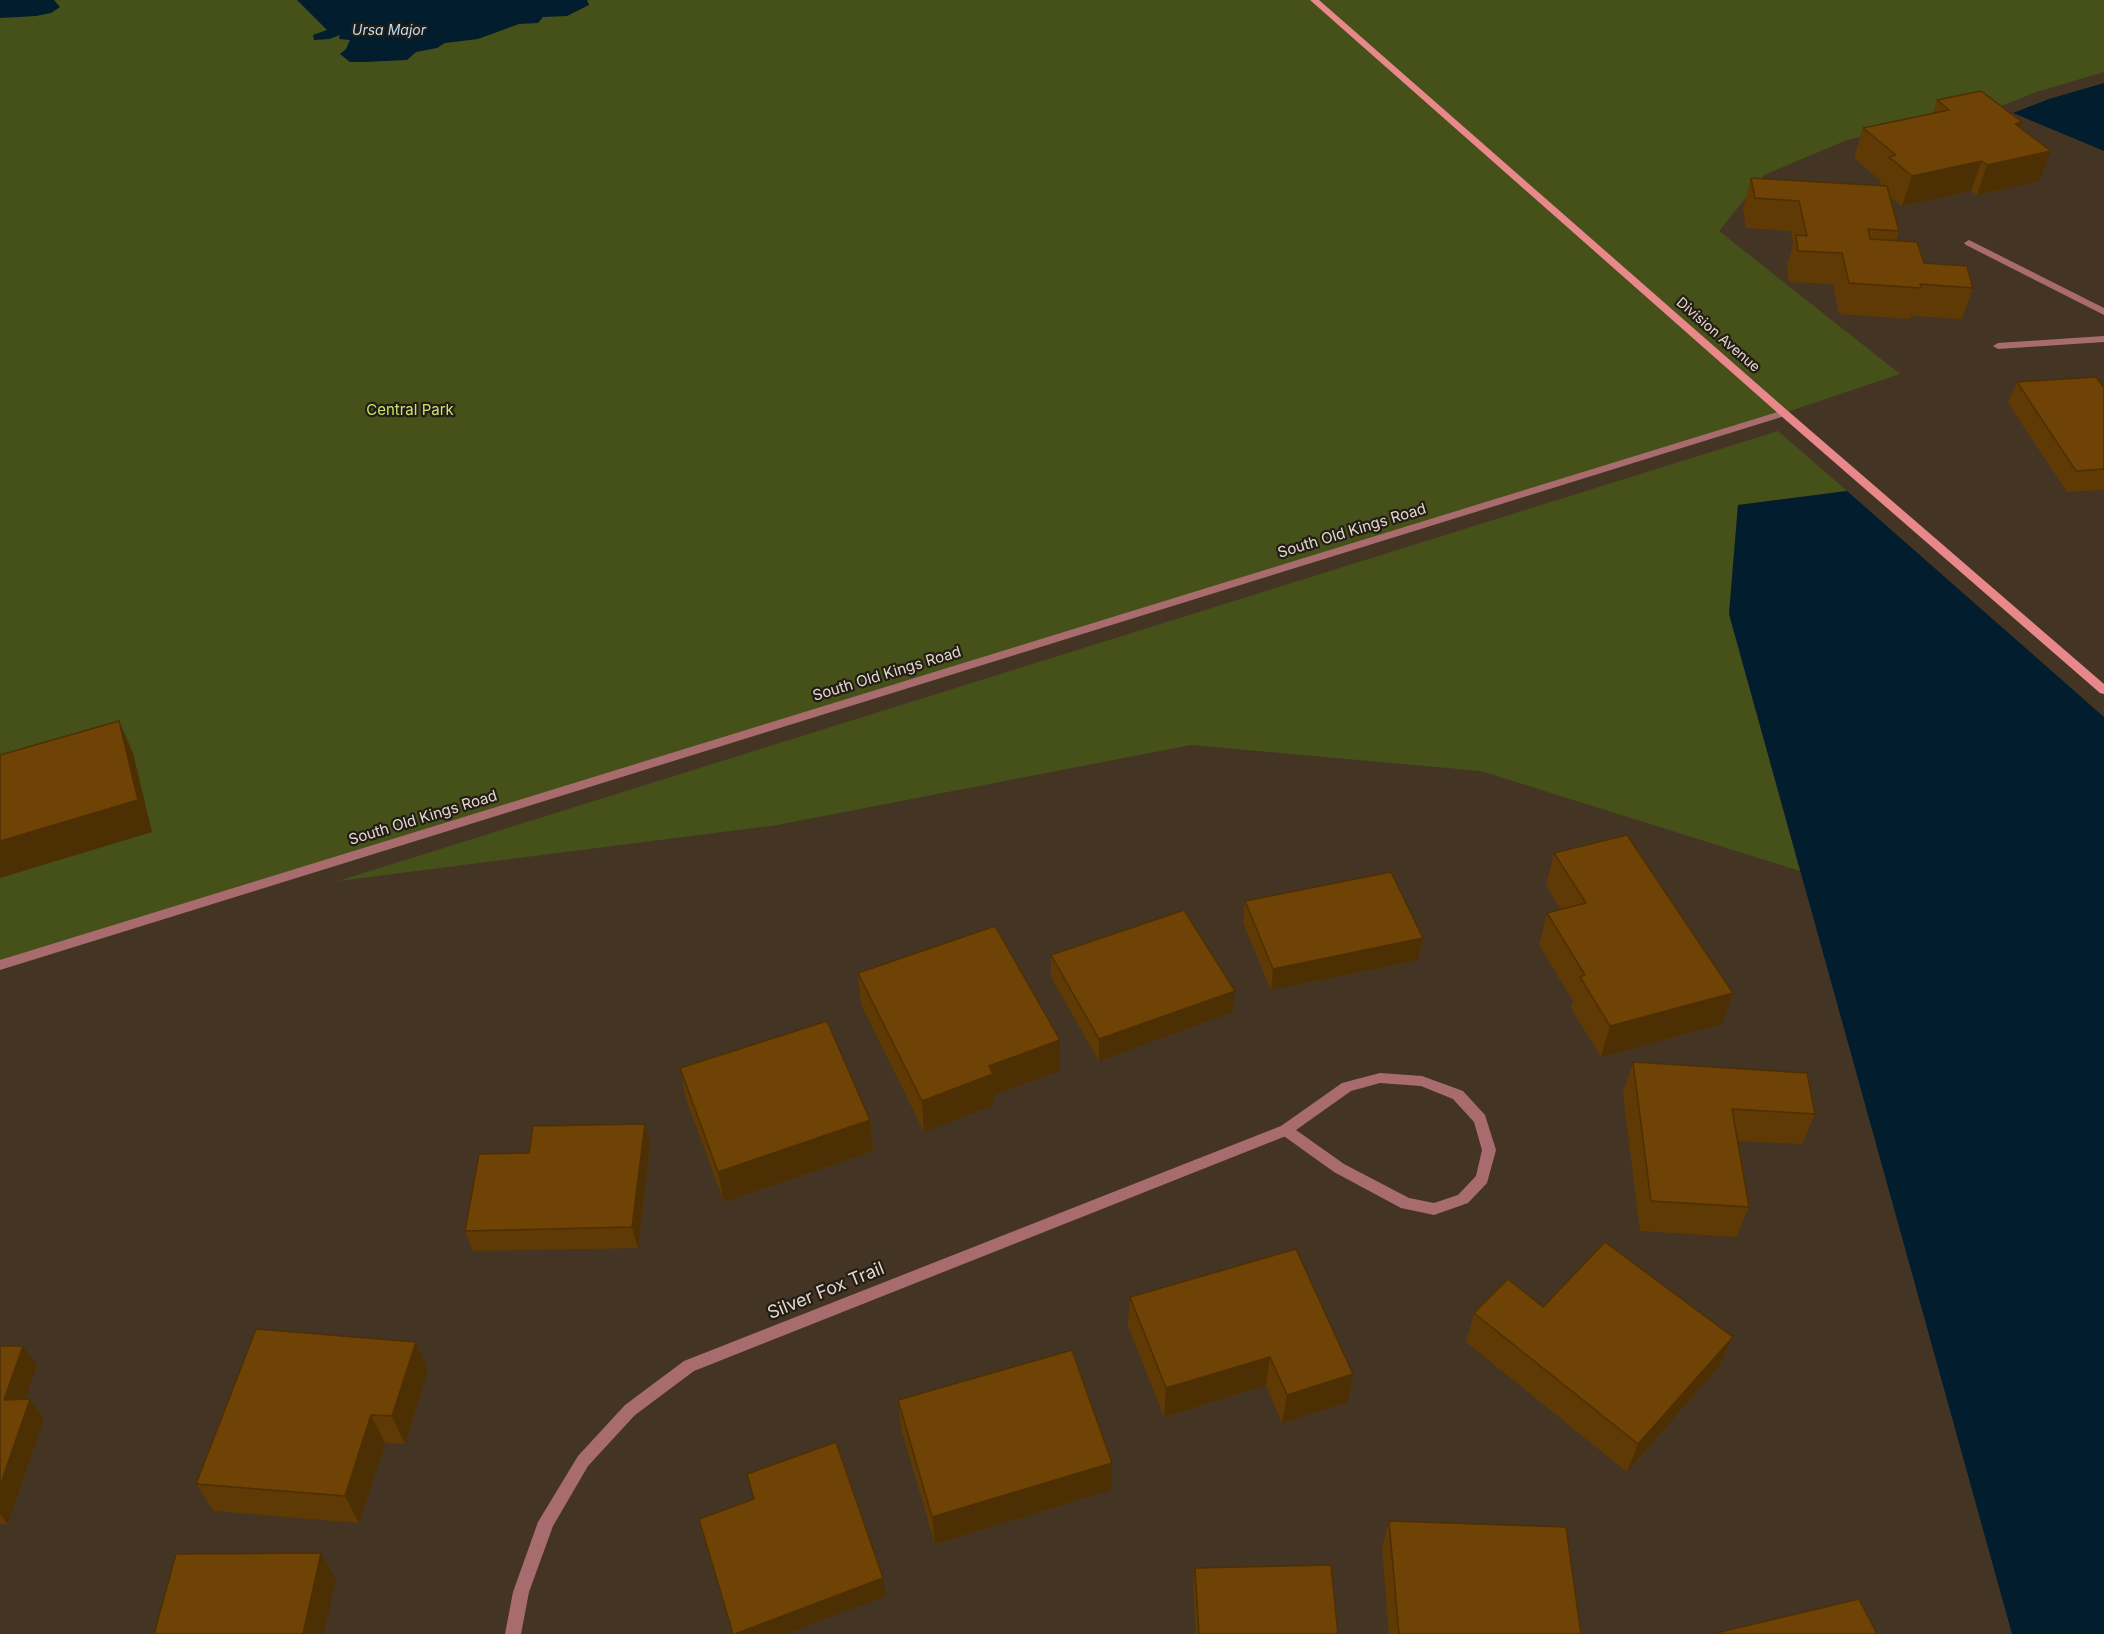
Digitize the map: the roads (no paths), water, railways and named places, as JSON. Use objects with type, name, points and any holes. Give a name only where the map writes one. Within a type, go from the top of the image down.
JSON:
[{"type":"street","name":"Division Avenue","points":[[1314,0],[1784,413],[2104,690]]},
{"type":"street","points":[[1970,243],[2104,312]]},
{"type":"street","points":[[1998,346],[2104,339]]},
{"type":"street","name":"South Old Kings Road","points":[[0,965],[1784,413]]},
{"type":"street","name":"Silver Fox Trail","points":[[513,1634],[521,1592],[546,1522],[584,1461],[630,1410],[689,1366],[1286,1130],[1347,1087],[1380,1078],[1422,1081],[1458,1095],[1480,1119],[1489,1150],[1482,1179],[1463,1199],[1434,1209],[1406,1204],[1339,1168],[1286,1130]]},
{"type":"water","points":[[0,0],[54,0],[60,7],[51,13],[36,16],[0,18]]},
{"type":"water","name":"Ursa Major","points":[[297,0],[587,0],[589,5],[567,16],[543,17],[538,23],[519,24],[478,39],[445,43],[437,48],[416,52],[407,60],[350,62],[340,54],[346,49],[350,40],[339,39],[340,35],[329,39],[314,40],[313,35],[327,30]]},
{"type":"water","points":[[2104,83],[2104,151],[2013,113],[2049,99]]},
{"type":"water","points":[[1847,491],[2104,717],[2104,1634],[2012,1634],[1729,614],[1738,505]]},
{"type":"park label","name":"Central Park","points":[[410,410]]}]
